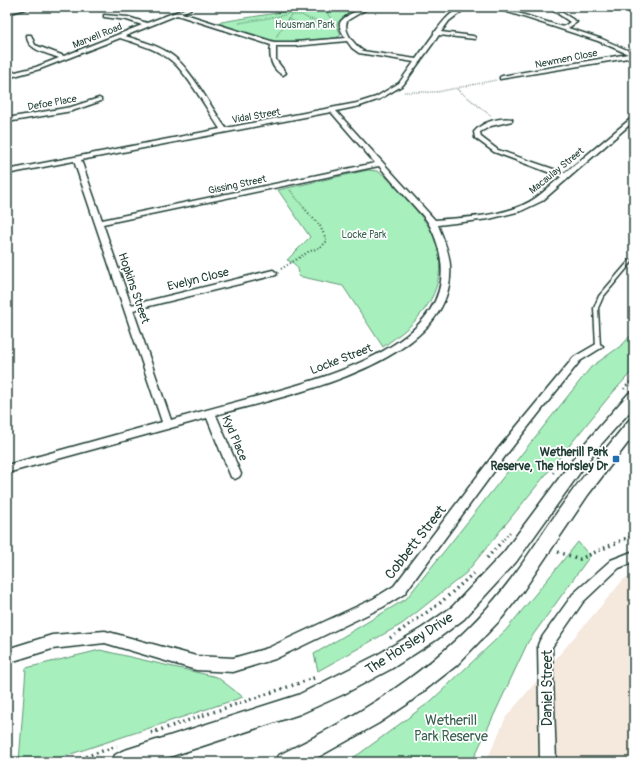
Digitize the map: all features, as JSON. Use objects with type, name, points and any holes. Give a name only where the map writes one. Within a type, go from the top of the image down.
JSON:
[{"type":"main road","name":"The Horsley Drive","points":[[122,762],[300,704],[337,687],[384,662],[429,634],[458,612],[480,591],[510,557],[591,446],[634,397]]},
{"type":"main road","points":[[286,762],[347,732],[382,710],[444,665],[474,635],[514,589],[575,500],[634,424]]},
{"type":"street","points":[[7,12],[29,7]]},
{"type":"street","name":"Marvell Road","points":[[7,76],[38,68],[193,7]]},
{"type":"street","points":[[368,7],[346,19],[344,22],[343,28],[354,47],[361,52],[417,61]]},
{"type":"street","name":"Vidal Street","points":[[7,172],[333,111],[358,105],[390,92],[401,84],[436,33],[452,15],[468,7]]},
{"type":"street","points":[[494,7],[614,45],[634,55]]},
{"type":"street","points":[[550,7],[574,22],[564,29]]},
{"type":"street","points":[[176,13],[273,44],[349,39]]},
{"type":"street","points":[[106,16],[128,19],[147,25]]},
{"type":"street","points":[[436,33],[473,38]]},
{"type":"street","points":[[29,36],[34,46],[64,58]]},
{"type":"street","points":[[120,36],[155,48],[171,57],[183,69],[224,131]]},
{"type":"street","points":[[273,44],[273,61],[276,67],[283,73]]},
{"type":"street","name":"Newmen Close","points":[[502,78],[634,55]]},
{"type":"street","name":"Defoe Place","points":[[7,120],[72,109],[99,100]]},
{"type":"street","name":"Locke Street","points":[[7,469],[168,425],[341,375],[392,352],[420,329],[438,304],[445,286],[448,266],[442,242],[434,223],[333,111]]},
{"type":"street","name":"Macaulay Street","points":[[434,223],[489,217],[518,209],[539,199],[634,118]]},
{"type":"street","points":[[510,120],[498,121],[482,126],[477,132],[478,138],[496,151],[566,176]]},
{"type":"street","name":"Hopkins Street","points":[[77,158],[168,425]]},
{"type":"street","name":"Gissing Street","points":[[98,223],[380,164]]},
{"type":"street","name":"Evelyn Close","points":[[129,308],[273,273]]},
{"type":"street","name":"Cobbett Street","points":[[7,656],[52,642],[105,637],[196,663],[233,665],[270,654],[378,603],[399,590],[502,452],[577,359],[598,346]]},
{"type":"street","name":"Kyd Place","points":[[210,413],[235,474]]},
{"type":"street","name":"Daniel Street","points":[[548,762],[545,645],[578,598],[615,564],[634,556]]},
{"type":"lane","name":"Cobbett Street","points":[[598,346],[596,308],[601,297],[631,261]]},
{"type":"path","points":[[273,44],[293,7]]},
{"type":"path","points":[[322,7],[334,22]]},
{"type":"path","points":[[236,24],[290,14],[302,15],[309,19],[328,22]]},
{"type":"path","points":[[287,19],[296,23],[307,25],[328,22],[344,22]]},
{"type":"path","points":[[390,92],[437,92],[457,89],[502,78]]},
{"type":"path","points":[[457,89],[498,121]]},
{"type":"path","points":[[273,273],[294,263],[308,252],[323,246],[328,241],[326,234],[320,225],[301,205],[285,184]]},
{"type":"path","points":[[558,552],[580,559],[634,535]]},
{"type":"shaded area","points":[[634,576],[634,762],[486,762],[506,717],[624,579]]},
{"type":"green space","name":"Housman Park","points":[[303,7],[362,7],[339,21],[337,25],[341,35],[336,38],[284,42],[272,41],[215,23],[295,10]]},
{"type":"green space","name":"Locke Park","points":[[368,170],[377,171],[384,175],[416,210],[433,234],[439,258],[440,270],[438,282],[428,305],[412,324],[383,347],[343,286],[298,276],[298,268],[292,262],[287,260],[310,237],[278,190]]},
{"type":"green space","points":[[634,332],[634,369],[608,398],[466,573],[402,624],[318,671],[314,654],[406,599],[591,367],[622,345]]},
{"type":"green space","name":"Wetherill Park Reserve","points":[[578,542],[590,556],[528,642],[472,762],[345,762],[359,754],[431,701],[506,630]]},
{"type":"green space","points":[[100,650],[217,677],[243,697],[47,762],[19,762],[26,668]]},
{"type":"place","name":"Wetherill Park Reserve, The Horsley Dr","points":[[616,459]]}]
